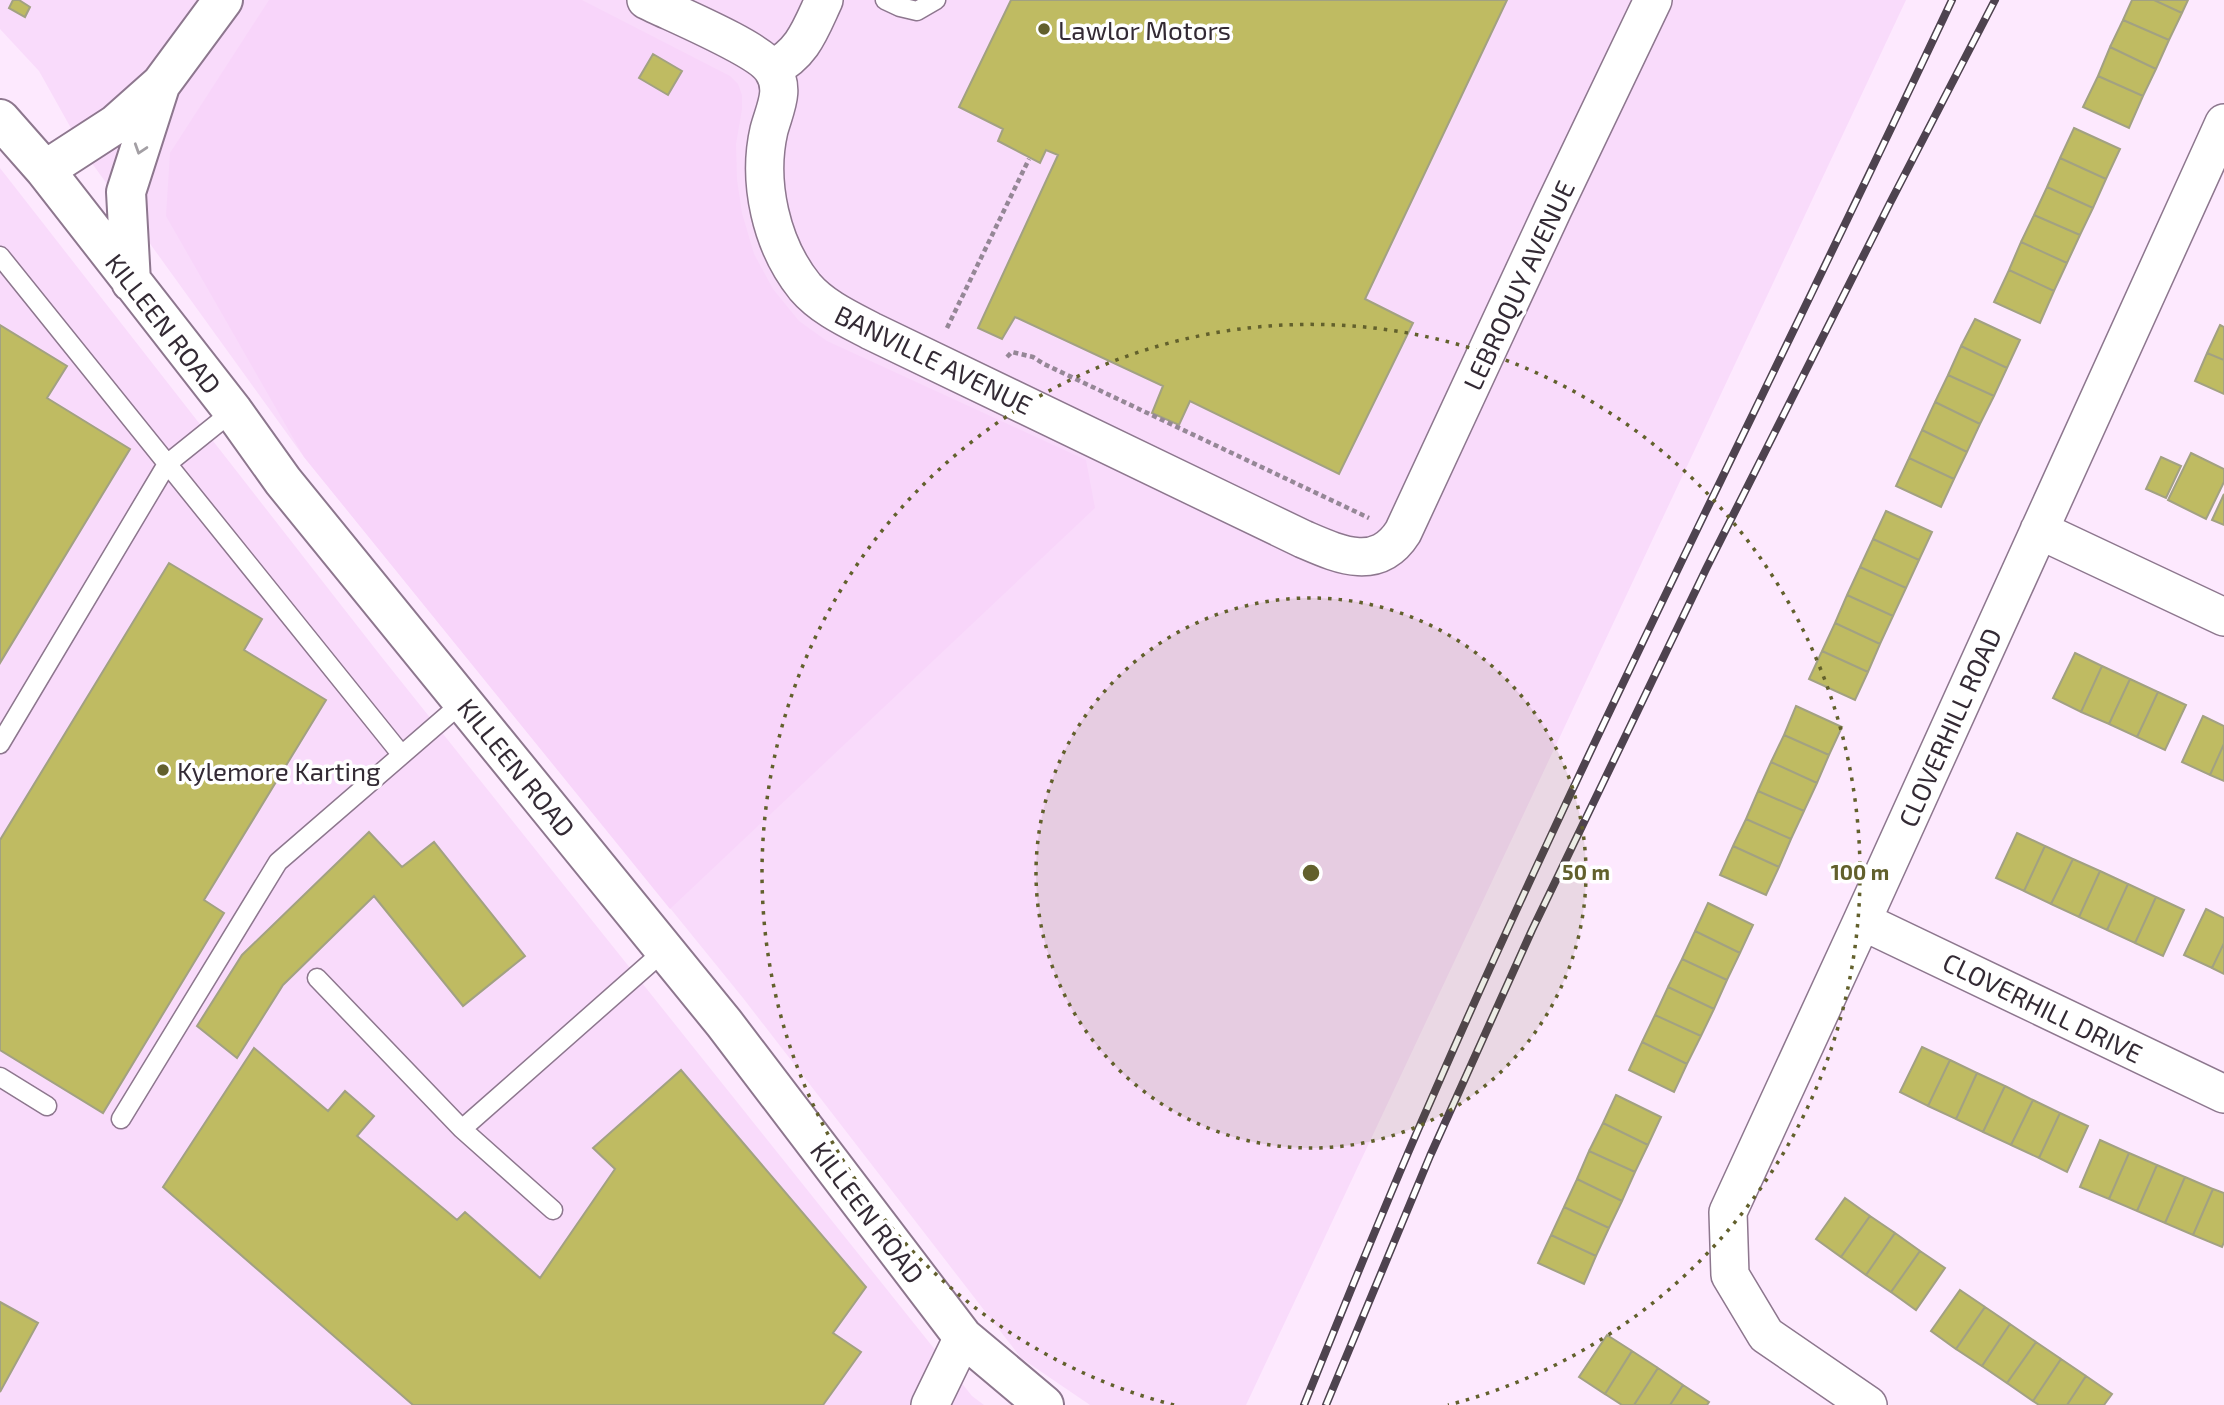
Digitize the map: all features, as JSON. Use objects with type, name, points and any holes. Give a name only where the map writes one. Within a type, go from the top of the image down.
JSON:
[{"type":"street","points":[[45,170],[116,124],[161,85],[223,0]]},
{"type":"street","points":[[646,0],[726,38],[765,60],[772,69],[802,46],[824,0]]},
{"type":"street","name":"LEBROQUY AVENUE","points":[[1370,557],[1385,552],[1396,544],[1403,533],[1653,0]]},
{"type":"street","name":"BANVILLE AVENUE","points":[[772,69],[779,83],[779,98],[769,132],[764,177],[773,222],[788,262],[806,288],[829,308],[871,331],[1303,539],[1339,554],[1370,557]]},
{"type":"street","points":[[131,282],[125,192],[161,85]]},
{"type":"street","name":"KILLEEN ROAD","points":[[0,119],[45,170],[233,411],[284,481],[724,1023],[963,1337],[1044,1405]]},
{"type":"street","name":"CLOVERHILL ROAD","points":[[1868,1405],[1766,1335],[1730,1275],[1728,1212],[2224,123]]},
{"type":"street","points":[[2039,530],[2224,617]]},
{"type":"street","name":"CLOVERHILL DRIVE","points":[[1862,921],[2224,1094]]},
{"type":"street","points":[[930,1405],[963,1337]]},
{"type":"lane","points":[[885,0],[917,11],[936,0]]},
{"type":"lane","points":[[0,256],[401,754]]},
{"type":"lane","points":[[0,744],[167,464],[233,411]]},
{"type":"lane","points":[[121,1119],[278,862],[463,702]]},
{"type":"lane","points":[[462,1129],[665,950]]},
{"type":"lane","points":[[317,978],[462,1129],[554,1210]]},
{"type":"lane","points":[[0,1077],[47,1106]]},
{"type":"path","points":[[931,360],[1029,159]]},
{"type":"path","points":[[989,387],[1003,360],[1012,352],[1033,357],[1341,506],[1403,533]]},
{"type":"shaded area","points":[[0,0],[1906,0],[1246,1405],[1090,1405],[1021,1358],[743,998],[304,457],[86,155],[39,71],[0,29]]},
{"type":"shaded area","points":[[269,0],[582,0],[730,76],[738,84],[742,95],[736,144],[737,180],[742,213],[754,254],[773,289],[799,321],[827,341],[1086,460],[1095,508],[670,909],[304,457],[166,216],[170,153]]},
{"type":"shaded area","points":[[0,168],[380,655],[972,1396],[984,1405],[0,1405]]},
{"type":"building","points":[[13,0],[19,0],[30,7],[25,17],[9,8]]},
{"type":"building","points":[[1011,0],[1507,0],[1365,299],[1413,323],[1339,474],[1190,401],[1179,425],[1152,413],[1163,386],[1015,317],[1002,339],[978,328],[1058,155],[1046,150],[1040,163],[998,141],[1003,129],[959,107]]},
{"type":"building","points":[[2132,0],[2154,0],[2182,13],[2169,40],[2123,20]]},
{"type":"building","points":[[2154,0],[2188,0],[2182,13]]},
{"type":"building","points":[[2123,20],[2169,40],[2156,69],[2110,47]]},
{"type":"building","points":[[2110,47],[2156,69],[2143,96],[2098,76]]},
{"type":"building","points":[[653,54],[682,71],[668,95],[639,78]]},
{"type":"building","points":[[2098,76],[2143,96],[2129,128],[2083,107]]},
{"type":"building","points":[[2074,128],[2120,149],[2106,179],[2060,158]]},
{"type":"building","points":[[2060,158],[2106,179],[2093,208],[2047,187]]},
{"type":"building","points":[[2047,187],[2093,208],[2080,235],[2034,215]]},
{"type":"building","points":[[2034,215],[2080,235],[2067,263],[2021,242]]},
{"type":"building","points":[[2021,242],[2067,263],[2054,291],[2009,270]]},
{"type":"building","points":[[2009,270],[2054,291],[2040,323],[1994,302]]},
{"type":"building","points":[[1975,319],[2020,340],[2007,368],[1961,346]]},
{"type":"building","points":[[0,325],[67,366],[47,398],[130,449],[0,663]]},
{"type":"building","points":[[2220,325],[2224,327],[2224,360],[2207,353]]},
{"type":"building","points":[[1961,346],[2007,368],[1994,396],[1948,375]]},
{"type":"building","points":[[2207,353],[2224,360],[2224,394],[2195,381]]},
{"type":"building","points":[[1948,375],[1994,396],[1980,424],[1935,402]]},
{"type":"building","points":[[1935,402],[1980,424],[1967,452],[1922,430]]},
{"type":"building","points":[[1922,430],[1967,452],[1954,479],[1909,458]]},
{"type":"building","points":[[2191,453],[2224,469],[2224,482],[2206,519],[2168,500]]},
{"type":"building","points":[[2161,457],[2181,466],[2166,498],[2146,489]]},
{"type":"building","points":[[1909,458],[1954,479],[1941,507],[1896,486]]},
{"type":"building","points":[[2224,494],[2224,525],[2212,520]]},
{"type":"building","points":[[1886,511],[1932,532],[1919,560],[1873,539]]},
{"type":"building","points":[[1873,539],[1919,560],[1906,588],[1860,567]]},
{"type":"building","name":"Kylemore Karting","points":[[169,563],[262,619],[244,650],[326,700],[204,900],[224,913],[103,1113],[0,1050],[0,840]]},
{"type":"building","points":[[1860,567],[1906,588],[1893,616],[1847,595]]},
{"type":"building","points":[[1847,595],[1893,616],[1880,644],[1835,623]]},
{"type":"building","points":[[1835,623],[1880,644],[1868,672],[1822,651]]},
{"type":"building","points":[[1822,651],[1868,672],[1855,700],[1809,679]]},
{"type":"building","points":[[2075,653],[2102,666],[2081,712],[2053,698]]},
{"type":"building","points":[[2102,666],[2130,679],[2109,724],[2081,712]]},
{"type":"building","points":[[2130,679],[2158,692],[2137,737],[2109,724]]},
{"type":"building","points":[[2158,692],[2186,705],[2165,750],[2137,737]]},
{"type":"building","points":[[1796,706],[1842,727],[1829,755],[1784,735]]},
{"type":"building","points":[[2203,716],[2224,726],[2224,744],[2210,775],[2182,762]]},
{"type":"building","points":[[1784,735],[1829,755],[1817,783],[1771,762]]},
{"type":"building","points":[[2224,744],[2224,781],[2210,775]]},
{"type":"building","points":[[1771,762],[1817,783],[1804,811],[1758,791]]},
{"type":"building","points":[[1758,791],[1804,811],[1791,839],[1746,819]]},
{"type":"building","points":[[1746,819],[1791,839],[1779,867],[1733,846]]},
{"type":"building","points":[[369,832],[402,867],[434,842],[525,956],[463,1006],[374,896],[283,985],[237,1058],[197,1026],[242,955]]},
{"type":"building","points":[[2017,833],[2045,846],[2024,891],[1996,878]]},
{"type":"building","points":[[1733,846],[1779,867],[1766,895],[1720,875]]},
{"type":"building","points":[[2045,846],[2073,859],[2051,904],[2024,891]]},
{"type":"building","points":[[2073,859],[2100,871],[2079,917],[2051,904]]},
{"type":"building","points":[[2100,871],[2128,884],[2107,930],[2079,917]]},
{"type":"building","points":[[2128,884],[2156,897],[2135,943],[2107,930]]},
{"type":"building","points":[[2156,897],[2184,910],[2163,956],[2135,943]]},
{"type":"building","points":[[1708,903],[1753,925],[1740,953],[1695,931]]},
{"type":"building","points":[[2206,909],[2224,918],[2224,943],[2212,968],[2184,955]]},
{"type":"building","points":[[1695,931],[1740,953],[1727,980],[1682,959]]},
{"type":"building","points":[[2224,943],[2224,974],[2212,968]]},
{"type":"building","points":[[1682,959],[1727,980],[1714,1009],[1668,987]]},
{"type":"building","points":[[1668,987],[1714,1009],[1701,1036],[1655,1015]]},
{"type":"building","points":[[1655,1015],[1701,1036],[1687,1064],[1642,1042]]},
{"type":"building","points":[[1642,1042],[1687,1064],[1674,1092],[1629,1070]]},
{"type":"building","points":[[1922,1047],[1950,1060],[1928,1106],[1900,1092]]},
{"type":"building","points":[[254,1048],[328,1111],[345,1091],[374,1116],[357,1136],[457,1220],[465,1212],[540,1278],[615,1169],[593,1148],[681,1070],[866,1287],[833,1333],[861,1352],[823,1405],[413,1405],[163,1187]]},
{"type":"building","points":[[1950,1060],[1977,1073],[1956,1119],[1928,1106]]},
{"type":"building","points":[[1977,1073],[2005,1086],[1983,1132],[1956,1119]]},
{"type":"building","points":[[2005,1086],[2033,1100],[2011,1145],[1983,1132]]},
{"type":"building","points":[[1616,1095],[1661,1117],[1648,1145],[1603,1123]]},
{"type":"building","points":[[2033,1100],[2060,1113],[2039,1158],[2011,1145]]},
{"type":"building","points":[[2060,1113],[2088,1126],[2067,1172],[2039,1158]]},
{"type":"building","points":[[1603,1123],[1648,1145],[1635,1172],[1589,1151]]},
{"type":"building","points":[[2100,1140],[2129,1153],[2109,1199],[2080,1187]]},
{"type":"building","points":[[1589,1151],[1635,1172],[1622,1201],[1577,1179]]},
{"type":"building","points":[[2129,1153],[2157,1165],[2137,1211],[2109,1199]]},
{"type":"building","points":[[2157,1165],[2185,1177],[2165,1223],[2137,1211]]},
{"type":"building","points":[[2185,1177],[2213,1189],[2193,1235],[2165,1223]]},
{"type":"building","points":[[1577,1179],[1622,1201],[1609,1228],[1564,1207]]},
{"type":"building","points":[[2213,1189],[2224,1193],[2222,1247],[2193,1235]]},
{"type":"building","points":[[1845,1198],[1870,1216],[1841,1257],[1816,1239]]},
{"type":"building","points":[[1564,1207],[1609,1228],[1596,1256],[1551,1235]]},
{"type":"building","points":[[1870,1216],[1895,1233],[1866,1275],[1841,1257]]},
{"type":"building","points":[[1895,1233],[1920,1251],[1891,1292],[1866,1275]]},
{"type":"building","points":[[1551,1235],[1596,1256],[1584,1284],[1538,1263]]},
{"type":"building","points":[[1920,1251],[1945,1268],[1916,1310],[1891,1292]]},
{"type":"building","points":[[1960,1290],[1985,1307],[1956,1349],[1931,1331]]},
{"type":"building","points":[[0,1302],[38,1323],[0,1392]]},
{"type":"building","points":[[1985,1307],[2010,1324],[1982,1366],[1956,1349]]},
{"type":"building","points":[[2010,1324],[2036,1342],[2007,1383],[1982,1366]]},
{"type":"building","points":[[1607,1335],[1632,1351],[1605,1394],[1579,1377]]},
{"type":"building","points":[[2036,1342],[2061,1359],[2033,1401],[2007,1383]]},
{"type":"building","points":[[1632,1351],[1658,1368],[1634,1405],[1622,1405],[1605,1394]]},
{"type":"building","points":[[2061,1359],[2086,1376],[2067,1405],[2039,1405],[2033,1401]]},
{"type":"building","points":[[1658,1368],[1683,1385],[1670,1405],[1634,1405]]},
{"type":"building","points":[[2086,1376],[2112,1394],[2104,1405],[2067,1405]]},
{"type":"building","points":[[1683,1385],[1709,1402],[1707,1405],[1670,1405]]},
{"type":"railway","points":[[1304,1405],[1408,1153],[1538,862],[1952,0]]},
{"type":"railway","points":[[1326,1405],[1430,1156],[1532,930],[1706,569],[1995,0]]},
{"type":"place","name":"Lawlor Motors","points":[[1044,29]]},
{"type":"place","name":"Kylemore Karting","points":[[163,770]]}]
